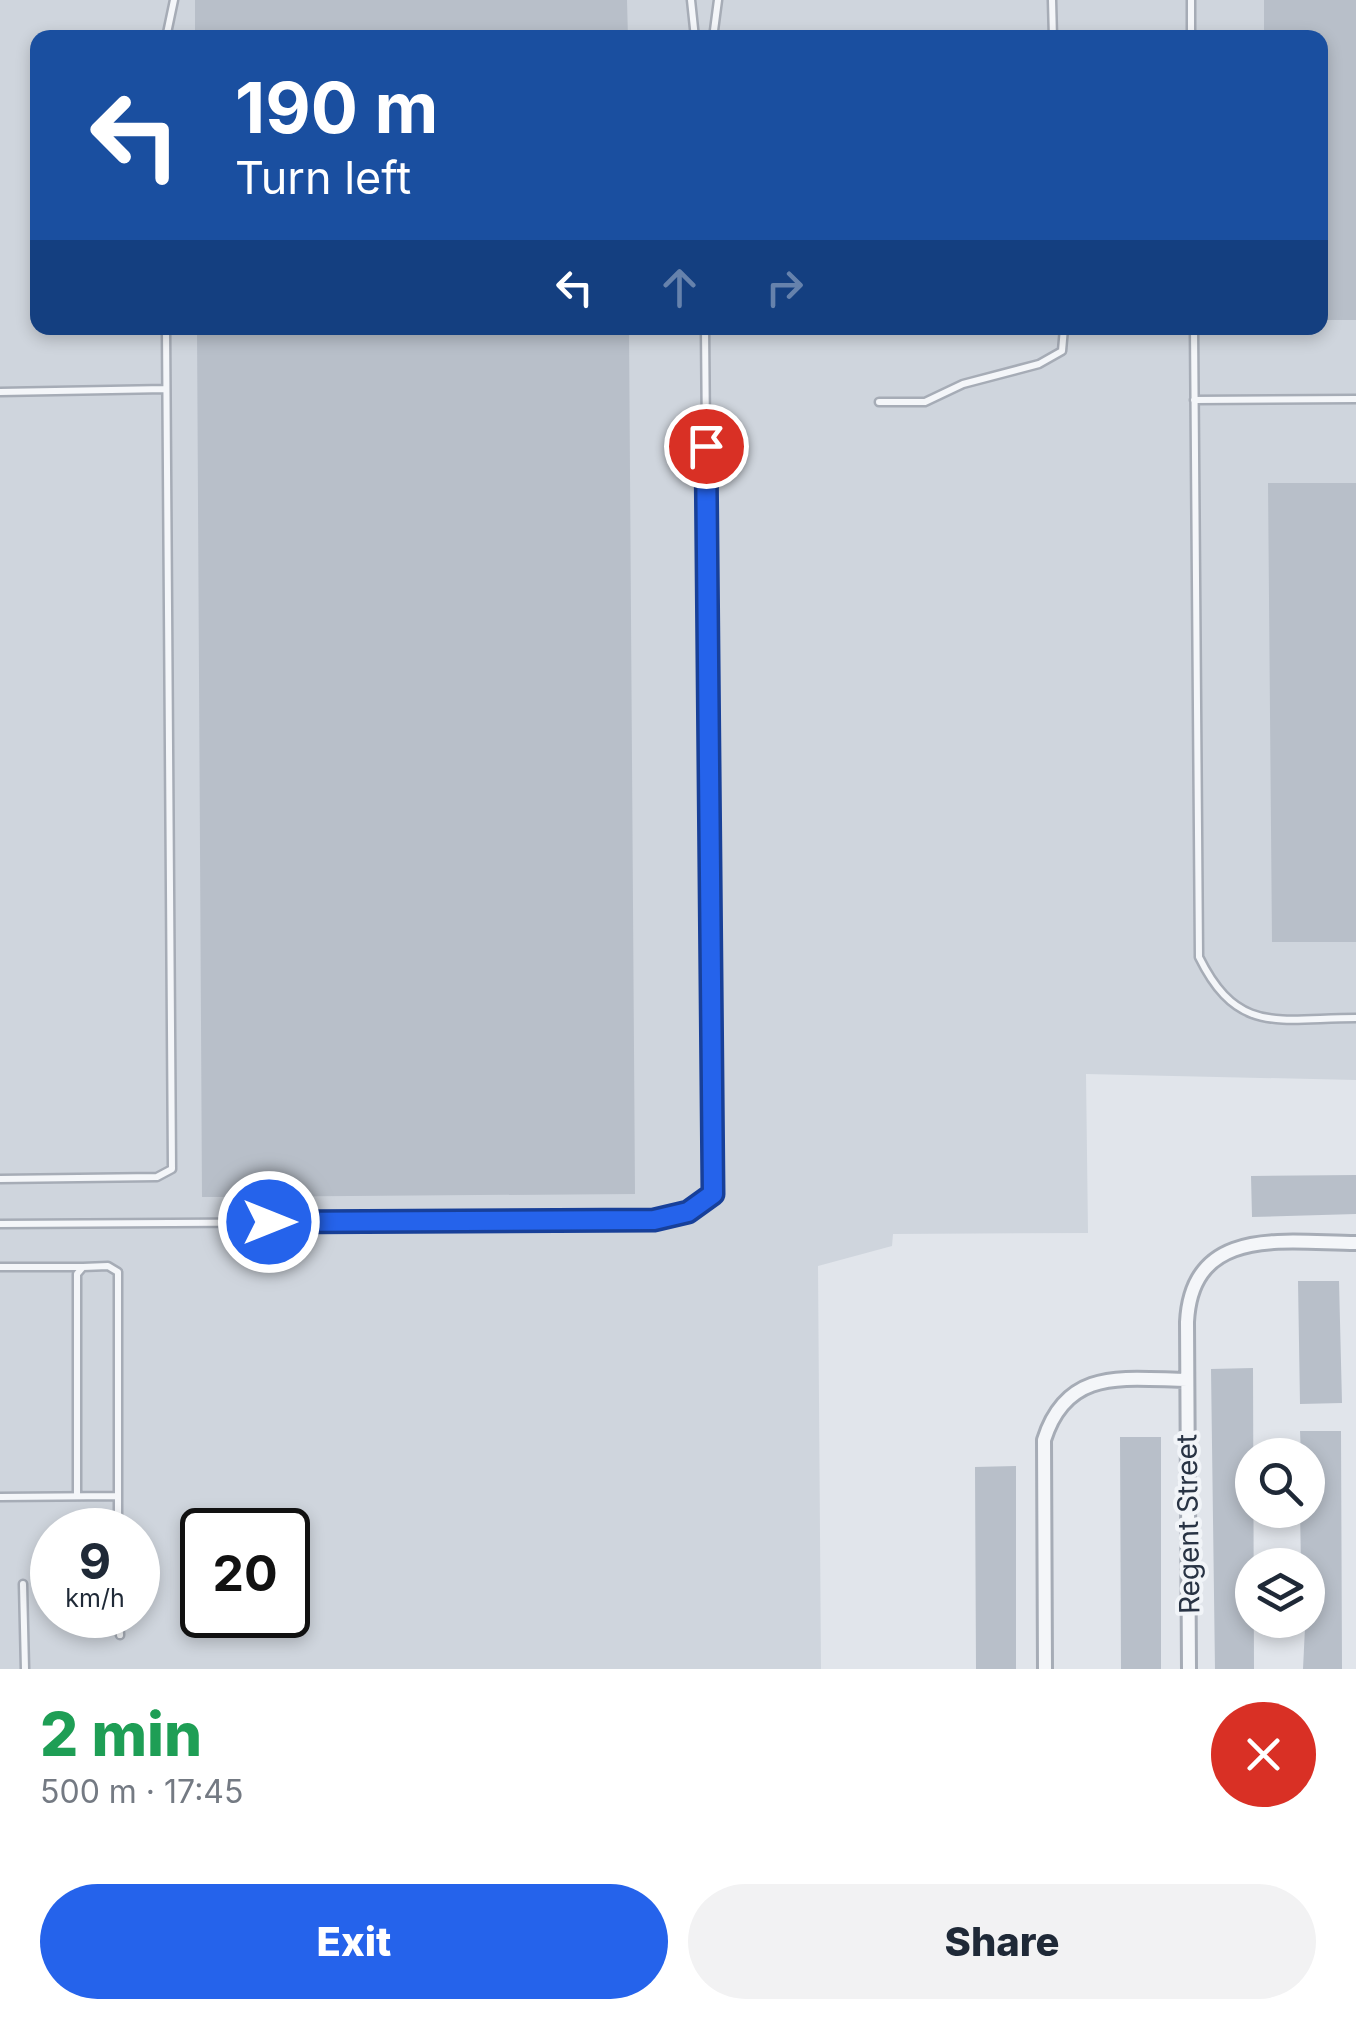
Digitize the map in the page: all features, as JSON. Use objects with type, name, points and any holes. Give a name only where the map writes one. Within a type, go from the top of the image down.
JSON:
[{"type":"street","name":"Regent Street","points":[[1190,1669],[1187,1380],[1192,1290],[1219,1254],[1254,1243],[1356,1243]]},
{"type":"street","points":[[1045,1669],[1044,1440],[1053,1412],[1082,1388],[1107,1378],[1187,1380]]},
{"type":"lane","points":[[167,30],[174,0]]},
{"type":"lane","points":[[692,0],[695,30]]},
{"type":"lane","points":[[714,30],[718,0]]},
{"type":"lane","points":[[1052,0],[1053,30]]},
{"type":"lane","points":[[1190,0],[1191,30]]},
{"type":"lane","points":[[0,1179],[165,1176],[172,1169],[166,335]]},
{"type":"lane","points":[[0,1224],[654,1220],[688,1212],[713,1194],[706,335]]},
{"type":"lane","points":[[879,402],[925,402],[963,384],[1039,364],[1062,351],[1063,335]]},
{"type":"lane","points":[[1194,335],[1199,957],[1216,991],[1253,1018],[1356,1018]]},
{"type":"lane","points":[[0,392],[166,389]]},
{"type":"lane","points":[[1194,400],[1356,399]]},
{"type":"lane","points":[[0,1267],[108,1266],[118,1272],[117,1508]]},
{"type":"lane","points":[[77,1496],[77,1274],[82,1267]]},
{"type":"lane","points":[[0,1497],[117,1496]]},
{"type":"lane","points":[[23,1584],[25,1669]]},
{"type":"shaded area","points":[[0,0],[1356,0],[1356,1080],[1086,1074],[1088,1233],[893,1234],[892,1246],[818,1266],[821,1669],[0,1669]]},
{"type":"building","points":[[195,0],[627,0],[628,30],[195,30]]},
{"type":"building","points":[[1264,0],[1356,0],[1356,320],[1328,320],[1328,30],[1264,30]]},
{"type":"building","points":[[197,335],[629,335],[635,1194],[202,1197]]},
{"type":"building","points":[[1268,483],[1356,483],[1356,942],[1272,942]]},
{"type":"building","points":[[1356,1175],[1356,1214],[1252,1217],[1251,1176]]},
{"type":"building","points":[[1298,1281],[1339,1281],[1342,1403],[1300,1404]]},
{"type":"building","points":[[1253,1368],[1253,1438],[1235,1438],[1235,1528],[1254,1528],[1254,1548],[1235,1548],[1235,1638],[1254,1638],[1254,1669],[1215,1669],[1211,1369]]},
{"type":"building","points":[[1300,1431],[1341,1431],[1342,1669],[1303,1669],[1304,1638],[1325,1638],[1325,1548],[1301,1548],[1300,1528],[1325,1528],[1325,1438],[1300,1438]]},
{"type":"building","points":[[1120,1437],[1161,1437],[1161,1669],[1121,1669]]},
{"type":"building","points":[[1016,1466],[1016,1669],[976,1669],[975,1467]]},
{"type":"route","points":[[269,1222],[654,1220],[672,1218],[702,1206],[713,1194],[706,446]]}]
